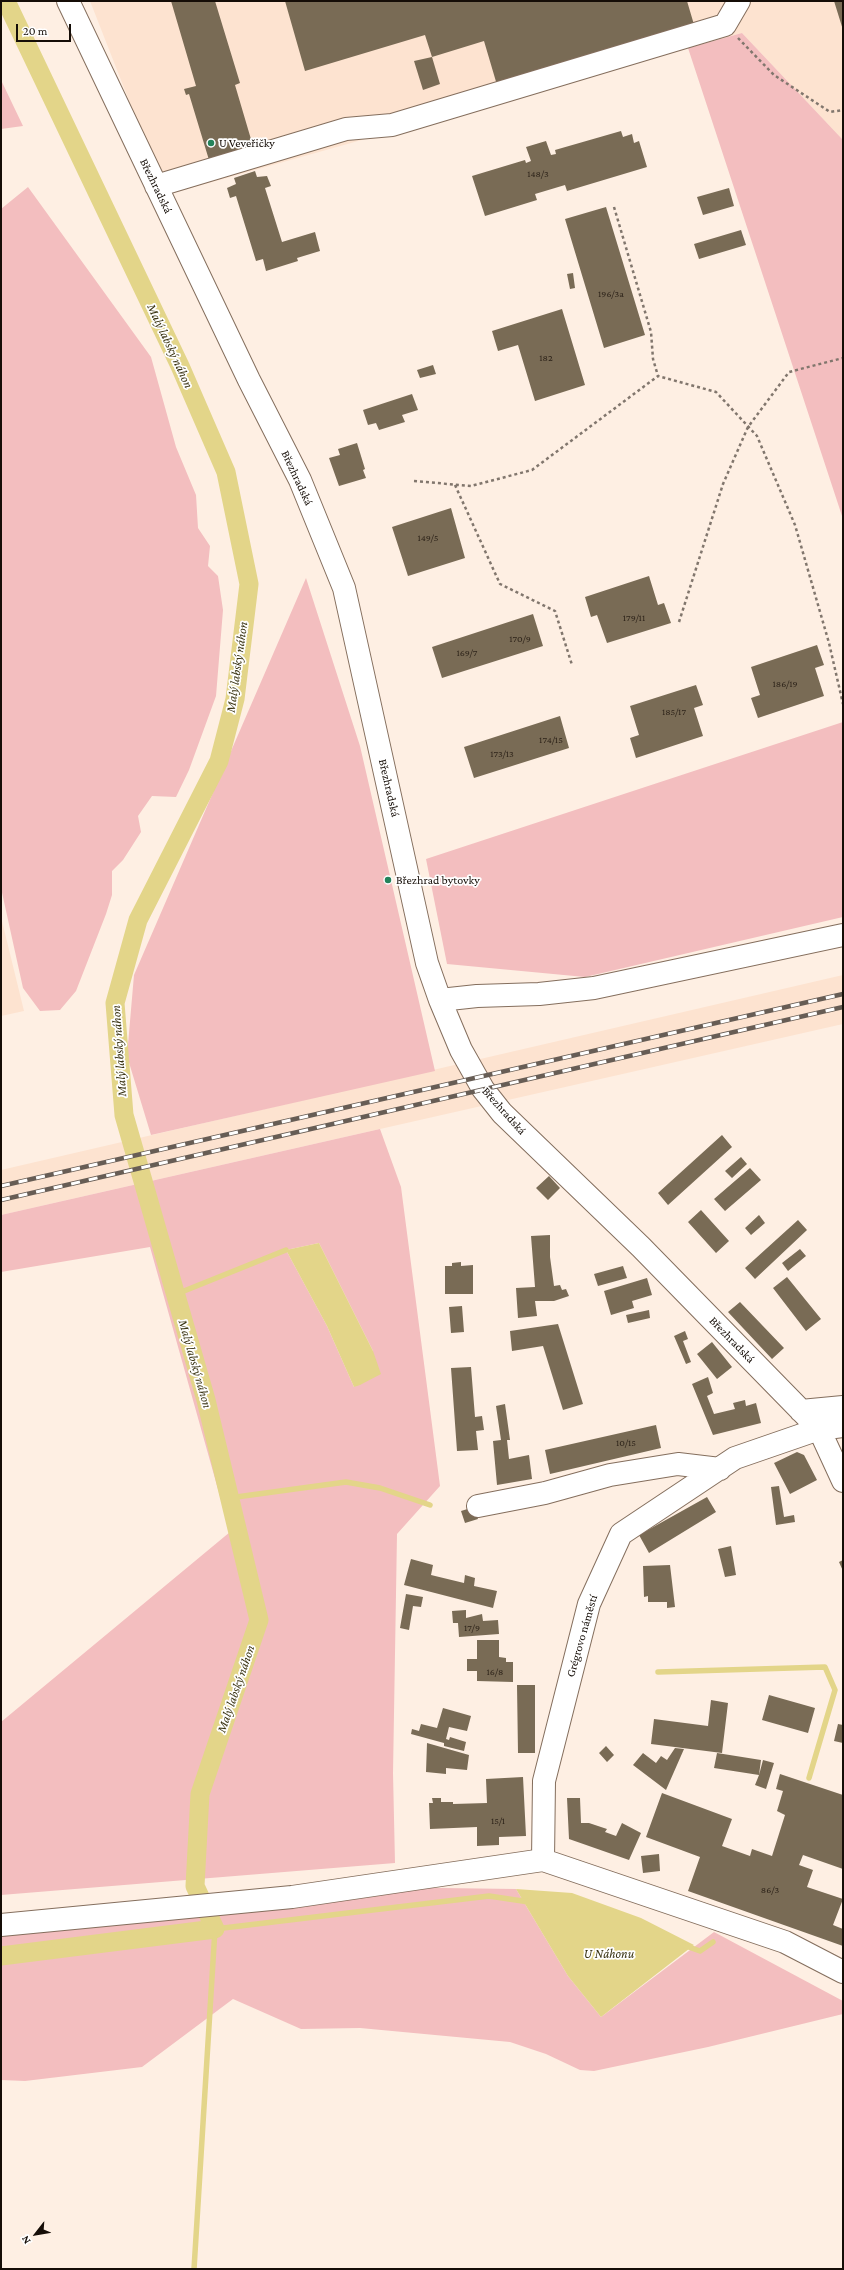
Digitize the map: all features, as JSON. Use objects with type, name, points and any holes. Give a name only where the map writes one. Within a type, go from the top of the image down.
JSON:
[{"type":"street","name":"Březhradská","points":[[68,1],[156,186],[300,480],[344,588],[427,963],[440,1000],[461,1050],[476,1078],[502,1113],[641,1247],[819,1429],[841,1470]]},
{"type":"street","points":[[156,186],[346,129],[392,125],[725,25],[739,1]]},
{"type":"street","points":[[440,1000],[477,996],[540,994],[594,988],[843,934]]},
{"type":"street","points":[[801,1411],[843,1407]]},
{"type":"street","name":"Grégrovo náměstí","points":[[543,1860],[544,1781],[589,1604],[621,1534],[735,1458],[819,1429],[843,1426]]},
{"type":"street","points":[[478,1506],[545,1493],[610,1475],[678,1464],[720,1469]]},
{"type":"street","points":[[1,1925],[292,1897],[543,1860],[784,1942],[843,1972]]},
{"type":"path","points":[[725,25],[774,75],[830,112],[843,110]]},
{"type":"path","points":[[614,207],[652,332],[653,359],[658,376]]},
{"type":"path","points":[[679,622],[723,484],[748,427],[789,372],[843,358]]},
{"type":"path","points":[[658,376],[716,392],[757,436],[795,525],[829,643],[843,704]]},
{"type":"path","points":[[414,481],[471,486],[532,470],[658,376]]},
{"type":"path","points":[[455,485],[500,584],[555,611],[572,665]]},
{"type":"shaded area","points":[[90,1],[843,1],[843,140],[742,33],[166,195]]},
{"type":"shaded area","points":[[742,33],[843,140],[843,519],[688,48]]},
{"type":"shaded area","points":[[1,80],[23,126],[1,129]]},
{"type":"shaded area","points":[[28,187],[151,357],[176,447],[196,495],[198,528],[210,546],[208,566],[218,576],[223,610],[216,696],[189,770],[176,797],[152,796],[138,816],[141,832],[123,860],[112,871],[112,895],[76,991],[60,1010],[40,1011],[23,988],[1,888],[1,209]]},
{"type":"shaded area","points":[[306,578],[360,746],[435,1071],[151,1135],[127,1056],[134,975]]},
{"type":"shaded area","points":[[843,722],[843,917],[585,977],[447,964],[426,859]]},
{"type":"shaded area","points":[[1,917],[24,1011],[1,1016]]},
{"type":"shaded area","points":[[843,975],[843,1024],[1,1215],[1,1170]]},
{"type":"shaded area","points":[[380,1129],[401,1187],[440,1486],[397,1534],[393,1773],[395,1863],[1,1895],[1,1722],[230,1532],[150,1247],[1,1272],[1,1215]],"holes":[[[319,1243],[373,1351],[354,1387],[327,1326],[286,1250]]]},
{"type":"shaded area","points":[[367,1887],[516,1889],[568,1976],[601,2017],[714,1932],[843,2001],[843,2014],[708,2047],[594,2071],[580,2070],[546,2054],[510,2042],[360,2028],[301,2029],[233,1999],[142,2067],[25,2081],[1,2080],[1,1931]]},
{"type":"water","points":[[319,1243],[373,1351],[381,1374],[354,1387],[327,1326],[286,1250]]},
{"type":"water","name":"U Náhonu","points":[[516,1889],[572,1893],[641,1918],[694,1945],[601,2017],[568,1976]]},
{"type":"building","points":[[171,1],[215,1],[240,83],[235,85],[253,146],[209,160],[189,94],[186,95],[184,89],[196,86]]},
{"type":"building","points":[[285,1],[687,1],[695,28],[497,85],[484,41],[432,57],[425,35],[305,71]]},
{"type":"building","points":[[834,1],[843,1],[843,30]]},
{"type":"building","points":[[432,57],[440,84],[423,90],[414,61]]},
{"type":"building","points":[[621,131],[623,137],[632,134],[634,143],[639,141],[647,167],[567,191],[565,185],[535,194],[537,200],[485,216],[472,176],[525,160],[526,163],[531,161],[526,147],[546,141],[551,155],[556,154],[555,150]]},
{"type":"building","points":[[255,171],[257,177],[267,176],[271,186],[265,188],[282,242],[315,232],[320,251],[297,258],[298,261],[266,271],[263,259],[256,261],[236,196],[230,198],[227,188],[236,184],[234,178]]},
{"type":"building","points":[[729,188],[734,206],[703,215],[697,197]]},
{"type":"building","points":[[606,207],[645,335],[604,348],[565,219]]},
{"type":"building","points":[[741,230],[746,245],[699,259],[694,244]]},
{"type":"building","points":[[573,273],[575,288],[570,289],[567,274]]},
{"type":"building","points":[[562,309],[585,385],[535,401],[518,345],[498,351],[492,331]]},
{"type":"building","points":[[433,365],[436,374],[420,378],[417,370]]},
{"type":"building","points":[[412,394],[418,410],[402,415],[405,422],[379,430],[376,423],[368,425],[363,410]]},
{"type":"building","points":[[357,443],[365,469],[363,470],[366,478],[339,486],[329,458],[340,455],[338,449]]},
{"type":"building","points":[[451,508],[465,558],[408,576],[392,527]]},
{"type":"building","points":[[649,576],[658,605],[664,603],[671,623],[607,643],[597,615],[591,617],[585,597]]},
{"type":"building","points":[[533,614],[543,646],[442,678],[432,647]]},
{"type":"building","points":[[817,645],[824,665],[815,668],[824,696],[758,718],[751,698],[760,695],[751,667]]},
{"type":"building","points":[[696,685],[703,705],[694,708],[703,736],[636,758],[630,738],[639,735],[630,706]]},
{"type":"building","points":[[560,716],[569,748],[474,778],[464,747]]},
{"type":"building","points":[[722,1135],[732,1147],[668,1205],[658,1193]]},
{"type":"building","points":[[741,1157],[747,1164],[732,1178],[725,1171]]},
{"type":"building","points":[[750,1168],[761,1180],[725,1211],[714,1199]]},
{"type":"building","points":[[549,1176],[560,1188],[548,1200],[536,1188]]},
{"type":"building","points":[[701,1210],[729,1241],[716,1253],[688,1222]]},
{"type":"building","points":[[759,1215],[765,1223],[751,1235],[745,1228]]},
{"type":"building","points":[[798,1220],[807,1230],[755,1279],[745,1268]]},
{"type":"building","points":[[550,1235],[550,1257],[554,1286],[560,1285],[562,1290],[566,1289],[569,1296],[554,1301],[535,1301],[537,1316],[518,1318],[516,1288],[535,1287],[531,1236]]},
{"type":"building","points":[[800,1249],[806,1256],[788,1271],[782,1263]]},
{"type":"building","points":[[461,1262],[461,1266],[473,1265],[473,1294],[445,1294],[445,1266],[452,1266],[452,1263]]},
{"type":"building","points":[[623,1266],[627,1278],[598,1286],[594,1274]]},
{"type":"building","points":[[787,1277],[821,1319],[806,1331],[773,1288]]},
{"type":"building","points":[[647,1278],[652,1295],[632,1301],[634,1308],[611,1315],[604,1291]]},
{"type":"building","points":[[740,1302],[784,1348],[772,1359],[728,1312]]},
{"type":"building","points":[[462,1306],[464,1332],[451,1333],[449,1307]]},
{"type":"building","points":[[649,1310],[650,1318],[628,1323],[626,1315]]},
{"type":"building","points":[[558,1324],[583,1404],[563,1410],[543,1346],[512,1351],[510,1331]]},
{"type":"building","points":[[685,1331],[688,1339],[683,1341],[691,1362],[686,1364],[674,1336]]},
{"type":"building","points":[[712,1342],[732,1367],[717,1379],[697,1354]]},
{"type":"building","points":[[471,1367],[475,1417],[482,1416],[484,1430],[476,1431],[478,1450],[457,1451],[451,1368]]},
{"type":"building","points":[[708,1377],[713,1393],[707,1396],[714,1414],[735,1409],[733,1403],[745,1400],[746,1406],[756,1403],[761,1423],[713,1435],[692,1384]]},
{"type":"building","points":[[505,1404],[510,1440],[507,1440],[509,1459],[529,1455],[532,1479],[497,1485],[493,1441],[501,1440],[496,1406]]},
{"type":"building","points":[[656,1425],[661,1448],[550,1474],[545,1450]]},
{"type":"building","points":[[797,1452],[804,1455],[817,1480],[790,1494],[774,1463]]},
{"type":"building","points":[[779,1486],[784,1517],[794,1515],[795,1522],[776,1525],[771,1487]]},
{"type":"building","points":[[707,1497],[716,1512],[649,1553],[639,1535]]},
{"type":"building","points":[[474,1507],[478,1519],[465,1523],[461,1511]]},
{"type":"building","points":[[731,1546],[736,1575],[725,1577],[718,1549]]},
{"type":"building","points":[[411,1559],[433,1565],[431,1575],[464,1583],[465,1575],[475,1578],[474,1586],[497,1591],[493,1608],[404,1585]]},
{"type":"building","points":[[843,1560],[843,1571],[839,1562]]},
{"type":"building","points":[[670,1565],[675,1607],[667,1608],[667,1602],[648,1602],[648,1596],[644,1597],[643,1566]]},
{"type":"building","points":[[406,1594],[423,1597],[421,1607],[413,1606],[409,1630],[400,1628]]},
{"type":"building","points":[[466,1610],[466,1618],[482,1614],[483,1621],[498,1620],[499,1634],[459,1637],[458,1623],[453,1623],[452,1611]]},
{"type":"building","points":[[477,1640],[499,1640],[499,1657],[506,1658],[506,1662],[513,1662],[513,1682],[477,1681],[477,1671],[467,1671],[467,1659],[477,1659]]},
{"type":"building","points":[[517,1685],[535,1685],[535,1753],[518,1753]]},
{"type":"building","points":[[769,1695],[815,1708],[808,1733],[762,1720]]},
{"type":"building","points":[[711,1700],[728,1703],[722,1753],[651,1744],[654,1719],[708,1726]]},
{"type":"building","points":[[443,1708],[471,1716],[467,1731],[449,1727],[446,1739],[449,1740],[450,1737],[466,1742],[464,1751],[444,1746],[444,1743],[411,1734],[412,1729],[419,1731],[421,1724],[437,1728]]},
{"type":"building","points":[[838,1724],[843,1725],[843,1743],[834,1741]]},
{"type":"building","points":[[427,1743],[469,1755],[467,1770],[446,1768],[446,1774],[426,1772]]},
{"type":"building","points":[[606,1746],[614,1755],[607,1762],[599,1753]]},
{"type":"building","points":[[675,1748],[684,1749],[666,1790],[633,1765],[643,1753],[656,1763],[661,1756],[667,1760]]},
{"type":"building","points":[[717,1753],[761,1760],[759,1775],[714,1768]]},
{"type":"building","points":[[763,1760],[774,1763],[766,1789],[755,1785]]},
{"type":"building","points":[[780,1774],[843,1795],[843,1869],[803,1855],[799,1865],[813,1870],[807,1887],[843,1899],[833,1925],[843,1929],[843,1946],[688,1891],[700,1857],[646,1837],[662,1793],[732,1819],[722,1846],[750,1856],[752,1849],[772,1856],[785,1815],[777,1811],[783,1791],[776,1789]]},
{"type":"building","points":[[523,1777],[526,1836],[499,1837],[499,1845],[477,1846],[477,1827],[430,1829],[429,1803],[433,1803],[432,1798],[441,1798],[441,1802],[453,1802],[453,1804],[487,1803],[486,1779]]},
{"type":"building","points":[[567,1798],[580,1798],[581,1823],[589,1823],[607,1829],[605,1832],[616,1836],[622,1823],[641,1833],[629,1860],[569,1839]]},
{"type":"building","points":[[659,1854],[660,1871],[643,1873],[641,1856]]},
{"type":"waterway","name":"Malý labský náhon","points":[[1,1956],[215,1929],[195,1886],[200,1794],[259,1620],[206,1400],[124,1115],[115,1003],[138,920],[219,761],[235,699],[249,584],[226,472],[180,366],[6,1]]},
{"type":"waterway","points":[[174,1295],[286,1250]]},
{"type":"waterway","points":[[229,1498],[346,1482],[380,1488],[430,1505]]},
{"type":"waterway","points":[[658,1672],[825,1667],[835,1690],[809,1778]]},
{"type":"waterway","points":[[194,2269],[215,1929],[489,1896],[529,1902]]},
{"type":"waterway","points":[[683,1945],[700,1951],[713,1942]]},
{"type":"railway","points":[[1,1186],[843,994]]},
{"type":"railway","points":[[1,1200],[843,1007]]},
{"type":"place","name":"U Veveřičky","points":[[211,143]]},
{"type":"place","name":"Březhrad bytovky","points":[[388,880]]}]
